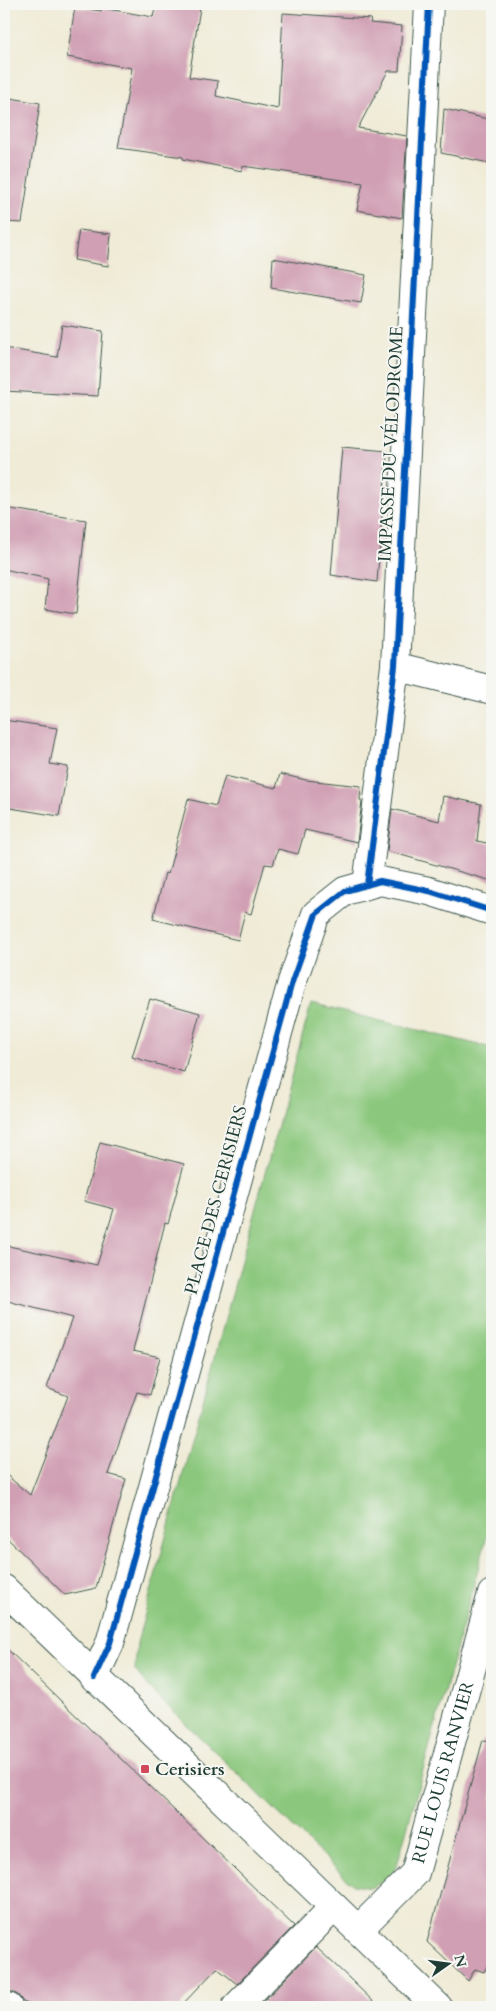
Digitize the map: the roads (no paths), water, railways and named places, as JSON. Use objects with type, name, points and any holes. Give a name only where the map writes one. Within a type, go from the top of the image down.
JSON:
[{"type":"street","name":"IMPASSE DU VÉLODROME","points":[[366,885],[395,666],[429,4]]},
{"type":"street","points":[[395,666],[492,690]]},
{"type":"street","name":"PLACE DES CERISIERS","points":[[94,1678],[110,1643],[292,982],[316,914],[345,891],[380,881],[429,891],[492,911]]},
{"type":"street","points":[[4,1589],[94,1678],[438,2007]]},
{"type":"street","name":"RUE LOUIS RANVIER","points":[[364,1937],[415,1872],[492,1594]]},
{"type":"street","points":[[236,2007],[334,1907]]},
{"type":"street","points":[[4,2006],[8,2007]]},
{"type":"place","name":"Cerisiers","points":[[145,1769]]}]
